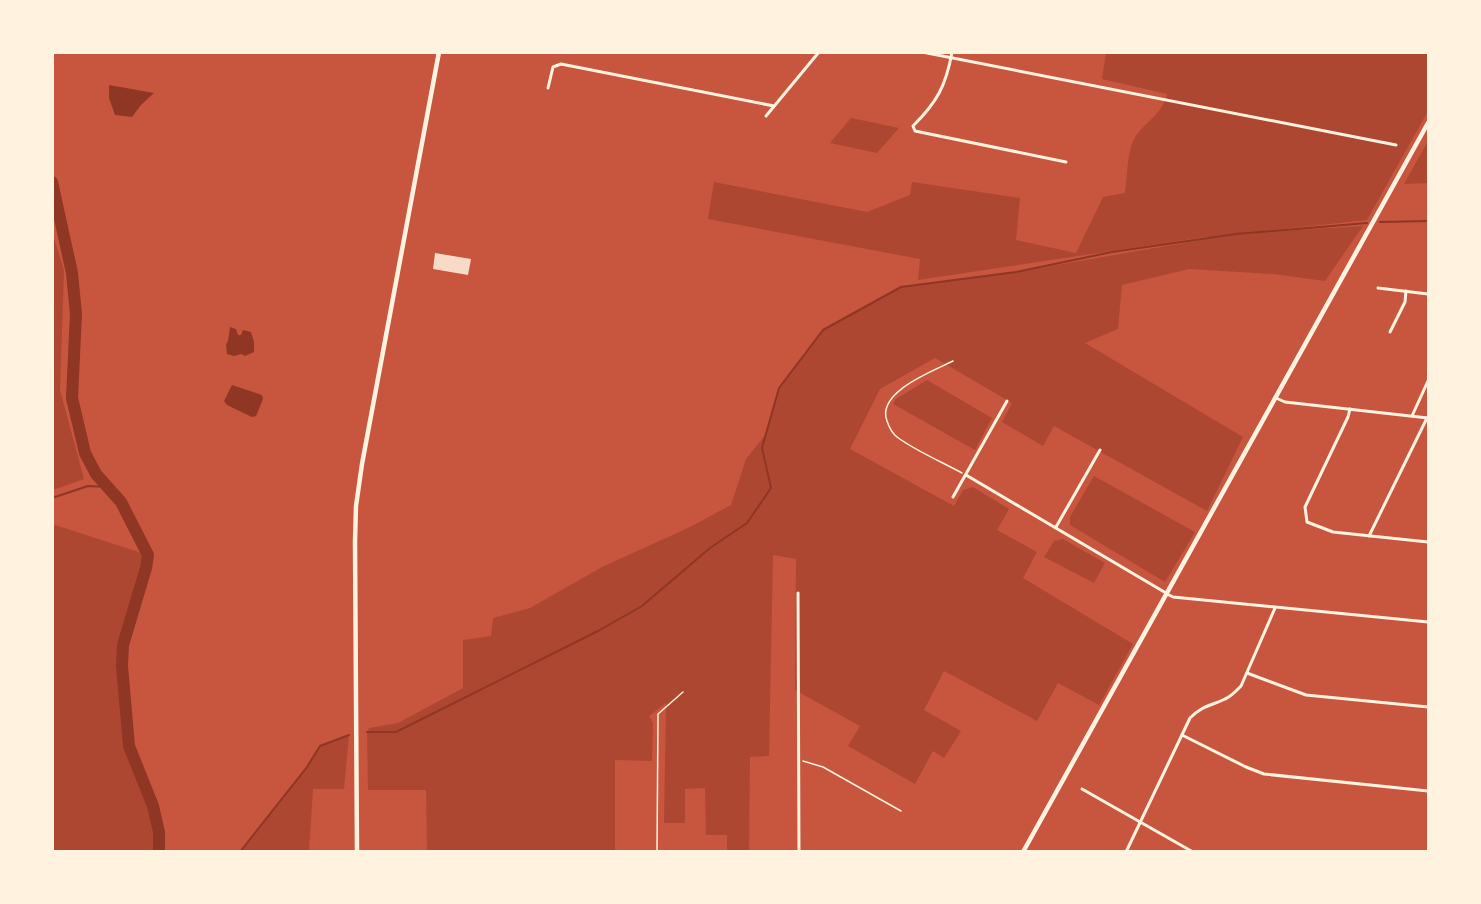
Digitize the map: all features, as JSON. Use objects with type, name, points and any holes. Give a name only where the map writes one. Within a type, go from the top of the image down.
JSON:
[{"type":"main road","points":[[357,852],[356,506],[439,52]]},
{"type":"main road","points":[[1023,852],[1428,123]]},
{"type":"street","points":[[766,116],[819,52]]},
{"type":"street","points":[[922,52],[1396,145]]},
{"type":"street","points":[[952,52],[943,88],[933,106],[913,126],[915,131],[1066,162]]},
{"type":"street","points":[[548,88],[553,67],[561,64],[774,106]]},
{"type":"street","points":[[1378,288],[1428,294]]},
{"type":"street","points":[[1390,332],[1405,302],[1406,291]]},
{"type":"street","points":[[1412,416],[1428,381]]},
{"type":"street","points":[[1276,398],[1285,402],[1428,418],[1370,536]]},
{"type":"street","points":[[953,497],[1007,401]]},
{"type":"street","points":[[1350,409],[1305,507],[1307,522],[1333,532],[1428,542]]},
{"type":"street","points":[[1056,528],[1100,450]]},
{"type":"street","points":[[966,475],[1173,597],[1428,622]]},
{"type":"street","points":[[798,593],[799,852]]},
{"type":"street","points":[[1126,852],[1190,718],[1198,710],[1232,695],[1241,686],[1275,608]]},
{"type":"street","points":[[1247,673],[1306,695],[1428,707]]},
{"type":"street","points":[[1182,735],[1264,774],[1428,791]]},
{"type":"street","points":[[1082,789],[1193,852]]},
{"type":"path","points":[[954,361],[914,381],[896,393],[886,405],[885,412],[891,430],[896,436],[966,475]]},
{"type":"path","points":[[657,852],[658,714],[683,692]]},
{"type":"path","points":[[798,761],[823,767],[901,811]]},
{"type":"shaded area","points":[[1421,52],[1428,54],[1428,111],[1367,220],[1246,233],[1363,226],[1325,281],[1273,274],[1189,269],[1122,285],[1118,329],[1085,343],[1243,437],[1207,511],[1054,426],[1043,446],[1002,422],[1012,403],[935,358],[880,389],[850,449],[954,506],[963,490],[973,487],[1009,509],[997,530],[1037,552],[1023,578],[1133,644],[1099,705],[1058,683],[1037,721],[944,671],[924,710],[961,731],[944,758],[933,751],[915,784],[848,746],[860,726],[795,690],[796,559],[773,555],[769,756],[750,757],[749,851],[727,851],[727,835],[706,835],[705,788],[685,789],[685,823],[664,823],[666,703],[649,716],[653,723],[652,761],[615,760],[615,851],[427,851],[426,790],[368,790],[367,733],[369,728],[398,723],[463,688],[463,640],[491,636],[493,618],[530,608],[602,567],[688,528],[731,505],[746,459],[766,434],[779,388],[823,330],[901,287],[1016,272],[1230,235],[918,280],[920,259],[708,219],[714,182],[867,212],[910,195],[912,182],[1020,198],[1016,240],[1076,253],[1103,197],[1125,193],[1128,160],[1133,141],[1161,108],[1167,94],[1102,79],[1106,53]]},
{"type":"shaded area","points":[[109,85],[154,93],[132,117],[115,115],[109,98]]},
{"type":"shaded area","points":[[851,118],[899,128],[877,153],[830,143]]},
{"type":"shaded area","points":[[1428,141],[1428,183],[1404,184]]},
{"type":"shaded area","points":[[52,231],[64,271],[60,390],[84,479],[53,490]]},
{"type":"shaded area","points":[[230,327],[236,329],[238,335],[241,335],[243,330],[251,332],[254,352],[245,356],[227,354],[226,344]]},
{"type":"shaded area","points":[[927,380],[992,418],[975,450],[893,404],[896,399]]},
{"type":"shaded area","points":[[232,385],[262,395],[263,399],[256,416],[252,417],[227,405],[224,401]]},
{"type":"shaded area","points":[[1094,476],[1195,532],[1165,582],[1070,525],[1070,517]]},
{"type":"shaded area","points":[[52,524],[148,555],[123,645],[122,666],[129,746],[153,806],[159,832],[159,851],[53,851]]},
{"type":"shaded area","points":[[1063,539],[1105,563],[1094,583],[1044,557],[1054,541]]},
{"type":"shaded area","points":[[349,735],[344,789],[313,789],[309,851],[240,851],[307,767],[320,746]]},
{"type":"building","points":[[435,253],[471,259],[468,275],[433,269]]},
{"type":"waterway","points":[[52,182],[72,273],[76,314],[72,398],[85,453],[96,474],[121,502],[148,555],[123,645],[122,666],[129,746],[153,806],[159,832],[159,852]]},
{"type":"waterway","points":[[1380,222],[1428,221]]},
{"type":"waterway","points":[[367,732],[396,732],[598,631],[642,606],[710,548],[747,523],[771,488],[762,448],[779,388],[823,330],[901,287],[1016,272],[1112,252],[1236,234],[1367,223]]},
{"type":"waterway","points":[[52,498],[88,486],[110,487]]},
{"type":"waterway","points":[[240,852],[307,767],[320,746],[349,735]]}]
